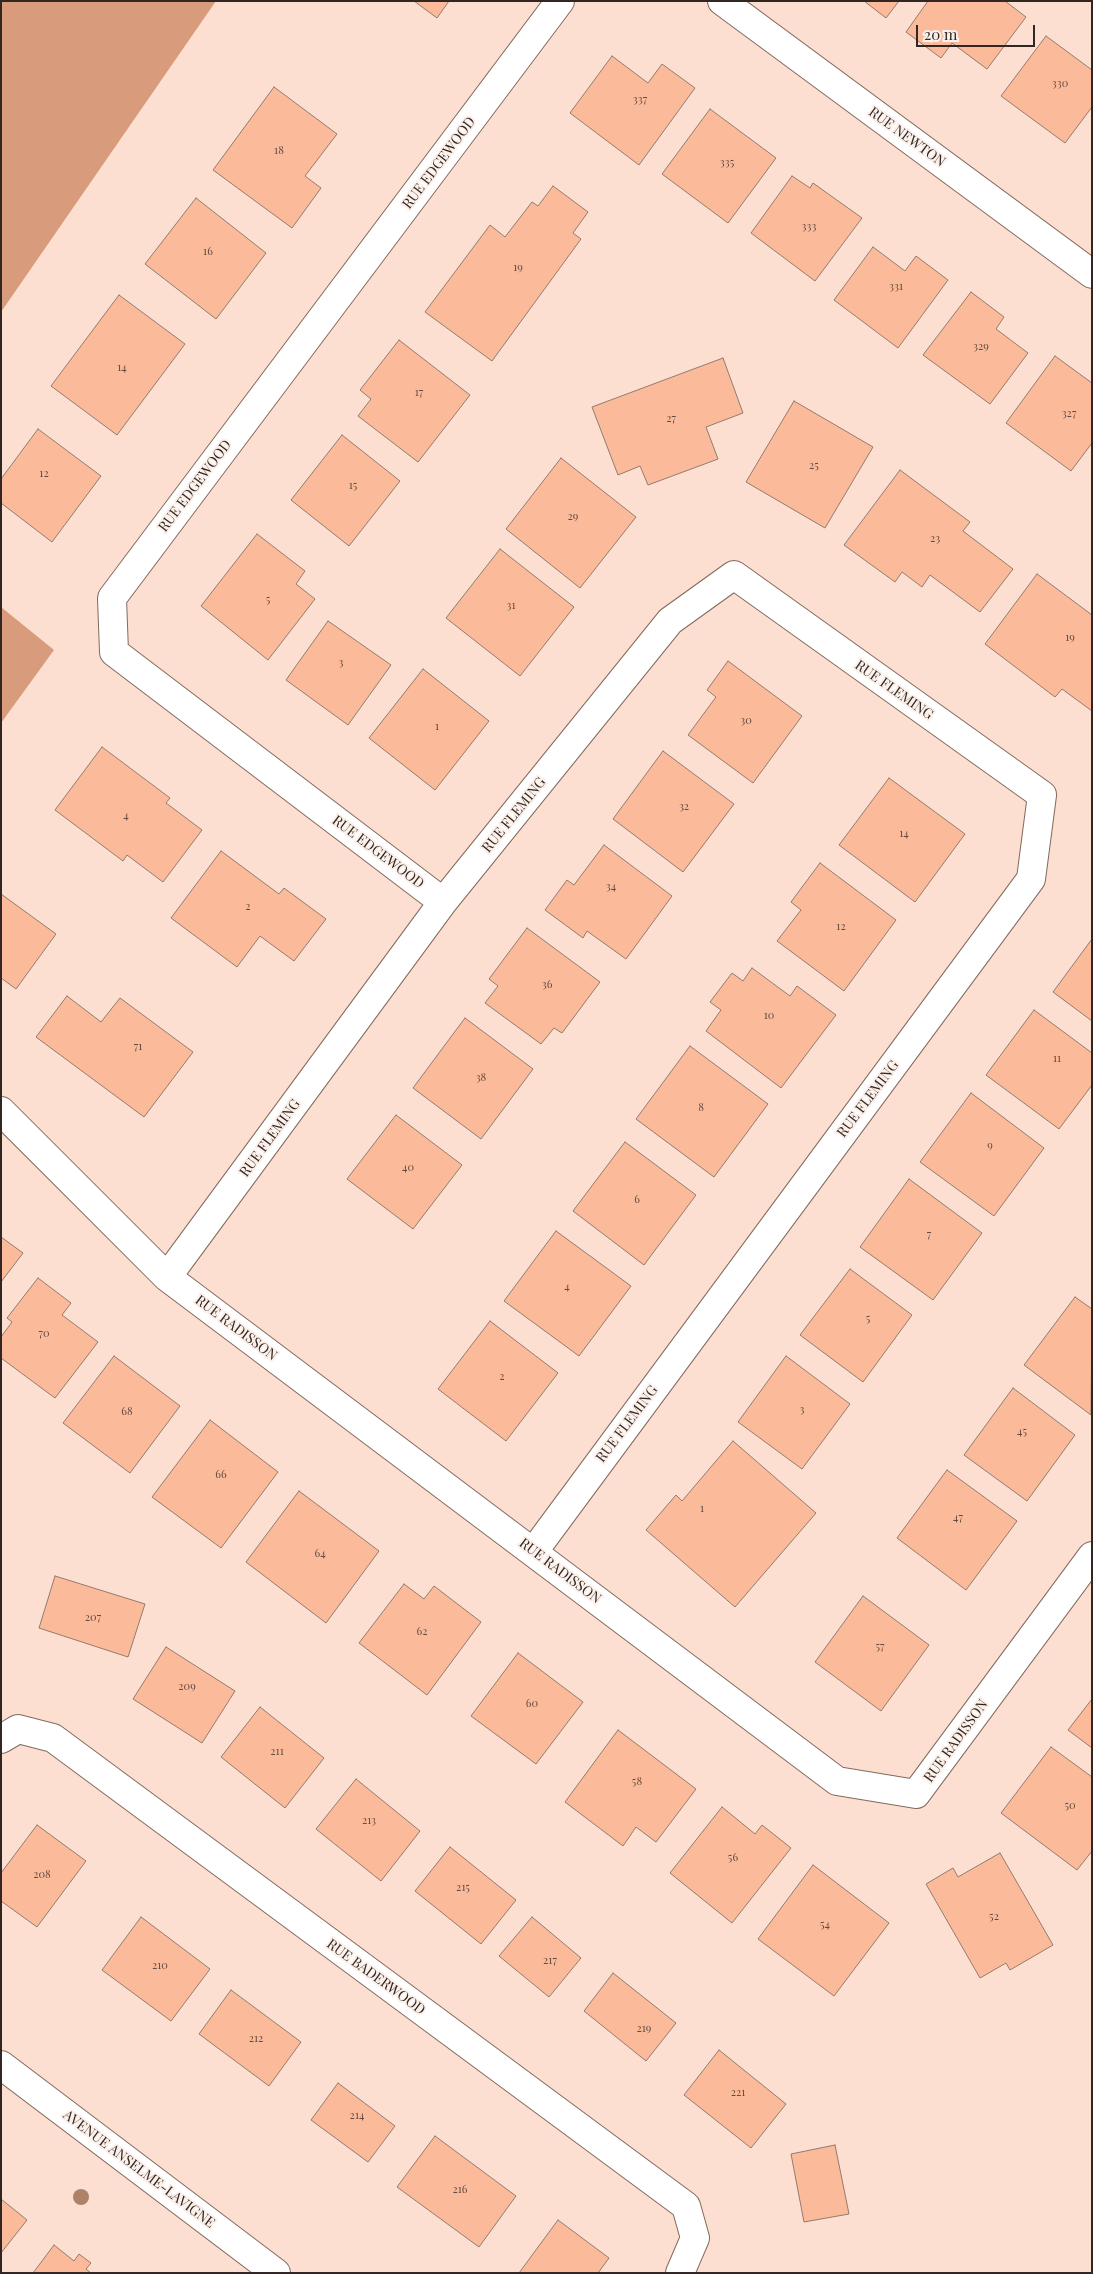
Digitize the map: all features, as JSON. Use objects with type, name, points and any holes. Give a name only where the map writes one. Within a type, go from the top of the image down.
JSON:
[{"type":"street","name":"RUE EDGEWOOD","points":[[443,902],[114,652],[112,598],[560,1]]},
{"type":"street","name":"RUE NEWTON","points":[[722,1],[1092,274]]},
{"type":"street","name":"RUE FLEMING","points":[[167,1276],[443,902],[670,621],[734,575],[1042,794],[1031,879],[534,1551]]},
{"type":"street","name":"RUE RADISSON","points":[[1,1112],[167,1276],[837,1781],[916,1794],[1092,1556]]},
{"type":"street","name":"RUE BADERWOOD","points":[[1,1739],[18,1729],[53,1738],[686,2206],[695,2238],[680,2273]]},
{"type":"street","name":"AVENUE ANSELME-LAVIGNE","points":[[1,2066],[276,2273]]},
{"type":"shaded area","points":[[1,1],[216,1],[1,312]]},
{"type":"shaded area","points":[[1,607],[54,650],[1,723]]},
{"type":"building","points":[[414,1],[449,1],[437,18]]},
{"type":"building","points":[[864,1],[899,1],[886,18]]},
{"type":"building","points":[[928,1],[1005,1],[1026,17],[987,69],[952,43],[941,58],[906,32]]},
{"type":"building","points":[[1046,36],[1092,70],[1092,107],[1065,143],[1001,96]]},
{"type":"building","points":[[612,56],[648,83],[662,64],[695,88],[639,165],[570,113]]},
{"type":"building","points":[[274,87],[337,134],[305,176],[321,188],[292,228],[213,170]]},
{"type":"building","points":[[710,109],[776,158],[728,223],[662,174]]},
{"type":"building","points":[[792,176],[810,188],[813,183],[862,218],[815,281],[751,233]]},
{"type":"building","points":[[553,186],[588,212],[573,233],[581,239],[492,361],[425,312],[490,225],[505,237],[532,202],[538,206]]},
{"type":"building","points":[[196,198],[266,253],[216,319],[145,264]]},
{"type":"building","points":[[873,247],[905,271],[916,256],[948,280],[898,348],[834,300]]},
{"type":"building","points":[[971,292],[1004,317],[996,329],[1028,353],[990,404],[923,355]]},
{"type":"building","points":[[119,295],[185,344],[117,435],[51,386]]},
{"type":"building","points":[[399,340],[470,395],[418,462],[358,416],[371,399],[360,390]]},
{"type":"building","points":[[1055,356],[1092,383],[1092,443],[1071,471],[1006,423]]},
{"type":"building","points":[[723,358],[743,413],[706,427],[718,459],[648,485],[640,466],[618,475],[592,407]]},
{"type":"building","points":[[794,401],[873,447],[825,528],[746,482]]},
{"type":"building","points":[[38,429],[101,476],[52,542],[1,503],[1,479]]},
{"type":"building","points":[[342,435],[400,481],[349,546],[291,500]]},
{"type":"building","points":[[561,458],[636,517],[580,588],[506,529]]},
{"type":"building","points":[[900,470],[970,522],[963,531],[1013,569],[980,612],[930,575],[922,587],[902,572],[895,582],[844,545]]},
{"type":"building","points":[[257,534],[305,571],[296,584],[315,599],[268,660],[201,606]]},
{"type":"building","points":[[500,549],[574,607],[520,676],[446,618]]},
{"type":"building","points":[[1037,574],[1092,615],[1092,711],[1062,689],[1055,697],[985,644]]},
{"type":"building","points":[[328,621],[391,665],[348,725],[286,680]]},
{"type":"building","points":[[728,661],[802,716],[753,783],[688,735],[716,697],[707,690]]},
{"type":"building","points":[[423,669],[489,721],[435,790],[369,738]]},
{"type":"building","points":[[102,747],[170,798],[166,803],[202,830],[163,882],[127,855],[123,861],[55,810]]},
{"type":"building","points":[[663,751],[734,804],[683,872],[613,819]]},
{"type":"building","points":[[889,778],[965,834],[915,902],[839,845]]},
{"type":"building","points":[[604,845],[672,896],[626,959],[587,931],[583,938],[545,910],[567,880],[574,885]]},
{"type":"building","points":[[221,851],[279,894],[284,888],[326,919],[294,961],[260,936],[237,967],[171,918]]},
{"type":"building","points":[[820,863],[896,920],[844,991],[777,941],[801,910],[791,902]]},
{"type":"building","points":[[1,894],[56,934],[16,989],[1,978]]},
{"type":"building","points":[[527,928],[600,982],[562,1033],[554,1028],[541,1044],[485,1003],[498,986],[489,979]]},
{"type":"building","points":[[1092,939],[1092,1021],[1053,992]]},
{"type":"building","points":[[752,968],[790,996],[797,986],[836,1015],[781,1088],[706,1031],[721,1010],[710,1002],[732,973],[743,981]]},
{"type":"building","points":[[67,996],[101,1022],[120,998],[193,1052],[144,1117],[36,1037]]},
{"type":"building","points":[[1034,1010],[1092,1053],[1092,1085],[1059,1129],[986,1075]]},
{"type":"building","points":[[465,1018],[533,1069],[481,1139],[413,1088]]},
{"type":"building","points":[[690,1046],[768,1104],[714,1177],[636,1119]]},
{"type":"building","points":[[971,1093],[1044,1148],[994,1216],[920,1162]]},
{"type":"building","points":[[396,1115],[462,1165],[413,1229],[347,1179]]},
{"type":"building","points":[[625,1142],[696,1195],[644,1265],[573,1211]]},
{"type":"building","points":[[909,1179],[982,1233],[933,1300],[860,1247]]},
{"type":"building","points":[[556,1231],[631,1286],[579,1356],[504,1301]]},
{"type":"building","points":[[1,1237],[23,1253],[1,1282]]},
{"type":"building","points":[[850,1269],[912,1315],[863,1382],[800,1335]]},
{"type":"building","points":[[38,1278],[71,1303],[62,1315],[98,1342],[55,1398],[1,1358],[1,1337],[12,1322],[7,1318]]},
{"type":"building","points":[[1075,1297],[1092,1309],[1091,1415],[1024,1365]]},
{"type":"building","points":[[490,1321],[558,1373],[506,1441],[438,1389]]},
{"type":"building","points":[[114,1356],[180,1406],[130,1473],[63,1423]]},
{"type":"building","points":[[786,1356],[850,1404],[802,1469],[738,1422]]},
{"type":"building","points":[[1013,1388],[1075,1435],[1027,1501],[964,1455]]},
{"type":"building","points":[[210,1420],[278,1472],[221,1548],[152,1497]]},
{"type":"building","points":[[733,1441],[816,1513],[735,1607],[646,1530],[676,1495],[682,1501]]},
{"type":"building","points":[[947,1470],[1017,1521],[966,1590],[897,1538]]},
{"type":"building","points":[[299,1491],[379,1551],[326,1623],[246,1562]]},
{"type":"building","points":[[55,1576],[145,1604],[128,1657],[39,1628]]},
{"type":"building","points":[[404,1584],[424,1599],[434,1586],[481,1622],[427,1695],[359,1643]]},
{"type":"building","points":[[863,1596],[929,1645],[881,1711],[815,1662]]},
{"type":"building","points":[[166,1647],[235,1691],[202,1743],[133,1699]]},
{"type":"building","points":[[518,1653],[583,1702],[536,1764],[471,1716]]},
{"type":"building","points":[[1092,1699],[1092,1748],[1068,1730]]},
{"type":"building","points":[[260,1707],[324,1758],[285,1808],[221,1757]]},
{"type":"building","points":[[618,1730],[696,1789],[656,1842],[636,1827],[623,1846],[565,1802]]},
{"type":"building","points":[[1051,1747],[1092,1777],[1092,1851],[1077,1870],[1001,1813]]},
{"type":"building","points":[[356,1779],[420,1831],[381,1881],[316,1829]]},
{"type":"building","points":[[722,1807],[755,1834],[762,1825],[791,1848],[732,1923],[670,1873]]},
{"type":"building","points":[[37,1825],[86,1861],[37,1927],[1,1901],[1,1873]]},
{"type":"building","points":[[450,1847],[516,1900],[481,1944],[415,1891]]},
{"type":"building","points":[[1000,1853],[1053,1945],[1010,1970],[1006,1963],[980,1978],[926,1884],[953,1868],[958,1877]]},
{"type":"building","points":[[813,1865],[889,1923],[834,1996],[758,1939]]},
{"type":"building","points":[[141,1917],[210,1969],[171,2021],[102,1970]]},
{"type":"building","points":[[532,1917],[581,1958],[549,1997],[499,1956]]},
{"type":"building","points":[[613,1973],[676,2023],[646,2061],[584,2011]]},
{"type":"building","points":[[231,1990],[301,2042],[269,2086],[199,2034]]},
{"type":"building","points":[[719,2050],[786,2104],[751,2148],[684,2095]]},
{"type":"building","points":[[338,2083],[395,2126],[368,2162],[311,2120]]},
{"type":"building","points":[[435,2136],[516,2196],[479,2247],[397,2187]]},
{"type":"building","points":[[835,2145],[849,2214],[804,2222],[791,2154]]},
{"type":"building","points":[[1,2199],[27,2220],[1,2253]]},
{"type":"building","points":[[558,2220],[609,2258],[598,2273],[519,2273]]},
{"type":"building","points":[[54,2245],[74,2261],[79,2254],[91,2263],[86,2269],[91,2273],[33,2273]]}]
